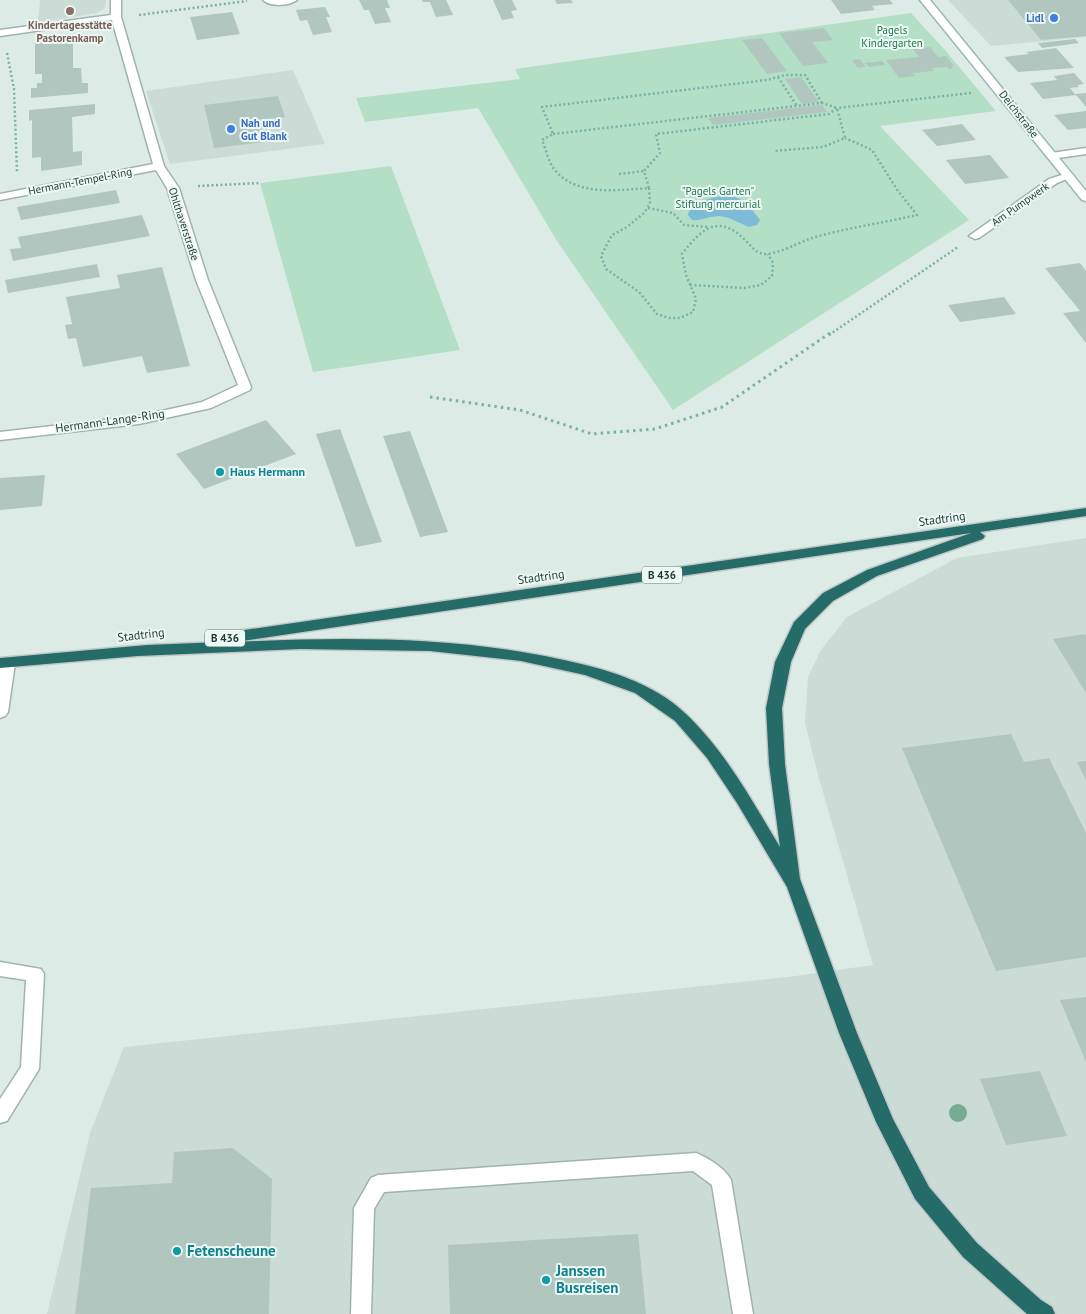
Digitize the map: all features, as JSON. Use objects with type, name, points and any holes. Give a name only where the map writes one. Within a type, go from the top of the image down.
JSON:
[{"type":"highway","name":"Stadtring","points":[[4,663],[139,651],[1086,512]]},
{"type":"highway","points":[[794,884],[777,764],[774,708],[783,662],[799,626],[828,597],[872,573],[1012,524]]},
{"type":"highway","points":[[139,651],[300,644],[430,646],[521,656],[587,670],[640,689],[680,717],[713,754],[743,799],[794,884],[848,1033],[885,1122],[922,1193],[970,1250],[1034,1307],[1045,1314]]},
{"type":"street","name":"Ohlthaverstraße","points":[[116,0],[116,17],[159,166],[173,188],[202,280],[245,387]]},
{"type":"street","points":[[268,0],[273,2],[292,0]]},
{"type":"street","name":"Deichstraße","points":[[925,0],[1086,198]]},
{"type":"street","points":[[0,33],[116,17]]},
{"type":"street","points":[[1051,156],[1086,151]]},
{"type":"street","name":"Hermann-Tempel-Ring","points":[[0,197],[159,166]]},
{"type":"street","name":"Am Pumpwerk","points":[[975,236],[1053,181],[1068,176]]},
{"type":"street","name":"Hermann-Lange-Ring","points":[[0,436],[139,420],[206,405],[245,387]]},
{"type":"street","points":[[0,712],[4,663]]},
{"type":"street","points":[[0,969],[35,974],[30,1069],[0,1115]]},
{"type":"street","points":[[361,1314],[364,1208],[378,1184],[696,1162],[721,1180],[743,1314]]},
{"type":"path","points":[[116,17],[248,1]]},
{"type":"path","points":[[5,49],[10,63],[14,89],[14,119],[17,146],[16,194]]},
{"type":"path","points":[[553,134],[542,107],[767,80],[785,75],[805,75],[822,103]]},
{"type":"path","points":[[778,77],[797,106]]},
{"type":"path","points":[[650,188],[594,190],[570,182],[552,167],[542,140],[553,134],[822,103],[837,108],[1000,90]]},
{"type":"path","points":[[837,108],[845,138]]},
{"type":"path","points":[[619,174],[644,171],[660,153],[656,134],[829,114],[837,108]]},
{"type":"path","points":[[647,208],[673,213],[684,225],[708,227],[724,224],[737,231],[756,252],[768,254],[813,238],[917,215],[898,191],[872,150],[845,138],[823,147],[774,151]]},
{"type":"path","points":[[644,171],[651,195],[647,208],[636,221],[612,235],[601,256],[606,269],[639,292],[656,314],[669,318],[680,318],[693,312],[696,299],[690,285],[682,254],[693,238],[708,227]]},
{"type":"path","points":[[173,188],[260,183]]},
{"type":"path","points":[[430,397],[520,410],[592,434],[654,429],[722,407],[975,236]]},
{"type":"path","points":[[690,285],[744,288],[761,285],[772,276],[773,263],[768,254]]},
{"type":"shaded area","name":"Kindertagesstätte Pastorenkamp","points":[[40,0],[106,0],[106,3],[104,9],[97,13],[38,23]]},
{"type":"shaded area","points":[[948,0],[1086,0],[1086,37],[991,46]]},
{"type":"shaded area","points":[[293,70],[325,144],[170,164],[146,91]]},
{"type":"shaded area","points":[[1086,538],[1086,1314],[47,1314],[90,1133],[124,1047],[788,977],[873,965],[818,775],[805,723],[808,677],[821,650],[847,617],[957,558]]},
{"type":"green space","name":"\"Pagels Garten\" Stiftung mercurial","points":[[911,13],[996,111],[880,126],[969,220],[673,410],[557,241],[478,108],[365,122],[356,98],[520,79],[515,69]]},
{"type":"green space","points":[[391,166],[460,350],[313,372],[260,183]]},
{"type":"water","points":[[730,195],[740,199],[751,208],[760,220],[757,225],[749,227],[719,216],[692,220],[688,215],[690,210],[699,203],[712,198]]},
{"type":"building","points":[[359,0],[387,0],[390,8],[385,8],[391,22],[375,24],[369,10],[364,10]]},
{"type":"building","points":[[422,0],[446,0],[453,15],[436,17],[430,2],[423,2]]},
{"type":"building","points":[[493,0],[512,0],[517,10],[511,11],[514,18],[502,20]]},
{"type":"building","points":[[555,0],[571,0],[573,3],[557,4]]},
{"type":"building","points":[[831,0],[890,0],[893,4],[872,6],[875,10],[841,14]]},
{"type":"building","name":"Lidl","points":[[1008,0],[1086,0],[1086,36],[1041,40]]},
{"type":"building","points":[[325,7],[330,17],[326,17],[332,32],[313,35],[307,20],[300,21],[296,10]]},
{"type":"building","points":[[232,12],[240,34],[197,40],[190,17]]},
{"type":"building","name":"Pagels Kindergarten","points":[[824,28],[833,40],[812,42],[828,63],[803,66],[779,33]]},
{"type":"building","points":[[762,38],[787,71],[767,74],[742,40]]},
{"type":"building","points":[[73,39],[73,68],[81,68],[82,83],[88,83],[88,93],[31,98],[31,88],[37,88],[37,83],[42,83],[42,74],[35,74],[35,43]]},
{"type":"building","points":[[1075,39],[1079,43],[1042,48],[1038,43]]},
{"type":"building","points":[[930,47],[938,57],[946,56],[954,66],[951,67],[953,69],[947,67],[932,68],[934,71],[912,73],[915,76],[899,78],[886,60],[919,57],[913,49]]},
{"type":"building","points":[[1056,48],[1074,68],[1018,72],[1004,57],[1029,54],[1026,52]]},
{"type":"building","points":[[860,59],[866,67],[858,68],[852,60]]},
{"type":"building","points":[[882,61],[885,65],[869,67],[865,63]]},
{"type":"building","points":[[1074,73],[1084,84],[1077,85],[1079,87],[1070,88],[1075,94],[1086,93],[1086,107],[1076,95],[1043,99],[1030,83],[1057,80],[1054,76]]},
{"type":"building","points":[[801,77],[819,102],[802,104],[785,79]]},
{"type":"building","points":[[278,96],[285,117],[258,120],[264,142],[214,148],[204,105]]},
{"type":"building","points":[[95,104],[95,114],[72,117],[73,152],[82,151],[82,165],[41,171],[41,157],[32,158],[32,120],[29,121],[29,110]]},
{"type":"building","points":[[822,105],[827,112],[713,125],[708,118]]},
{"type":"building","points":[[1086,111],[1086,128],[1068,130],[1054,115]]},
{"type":"building","points":[[962,124],[976,140],[937,146],[922,130]]},
{"type":"building","points":[[990,155],[1009,178],[965,184],[946,160]]},
{"type":"building","points":[[116,190],[120,203],[21,220],[17,207]]},
{"type":"building","points":[[142,215],[150,236],[13,261],[10,249],[21,248],[18,237]]},
{"type":"building","points":[[1080,263],[1086,271],[1086,343],[1063,313],[1080,311],[1045,268]]},
{"type":"building","points":[[97,264],[100,277],[8,293],[5,280]]},
{"type":"building","points":[[162,267],[190,366],[147,373],[142,356],[83,367],[76,338],[68,339],[65,325],[72,324],[66,297],[120,288],[117,275]]},
{"type":"building","points":[[1004,297],[1016,314],[960,322],[948,305]]},
{"type":"building","name":"Haus Hermann","points":[[266,420],[296,454],[204,489],[176,454]]},
{"type":"building","points":[[340,429],[382,542],[356,547],[316,434]]},
{"type":"building","points":[[410,431],[448,532],[420,537],[383,436]]},
{"type":"building","points":[[45,475],[42,506],[0,510],[0,478]]},
{"type":"building","points":[[1085,634],[1086,636],[1086,693],[1053,639]]},
{"type":"building","points":[[1011,734],[1024,762],[1049,758],[1086,833],[1086,957],[996,971],[902,748]]},
{"type":"building","points":[[1086,761],[1086,780],[1077,762]]},
{"type":"building","points":[[1086,997],[1086,1062],[1060,1000]]},
{"type":"building","points":[[1040,1071],[1067,1136],[1006,1145],[980,1079]]},
{"type":"building","name":"Fetenscheune","points":[[233,1148],[272,1179],[269,1314],[75,1314],[91,1188],[172,1183],[174,1152]]},
{"type":"building","name":"Janssen Busreisen","points":[[638,1234],[646,1314],[450,1314],[448,1245]]},
{"type":"place","name":"Kindertagesstätte Pastorenkamp","points":[[70,11]]},
{"type":"place","name":"Lidl","points":[[1054,18]]},
{"type":"place","name":"Nah und Gut Blank","points":[[231,129]]},
{"type":"place","name":"Haus Hermann","points":[[220,472]]},
{"type":"place","name":"Fetenscheune","points":[[177,1251]]},
{"type":"place","name":"Janssen Busreisen","points":[[546,1280]]}]
